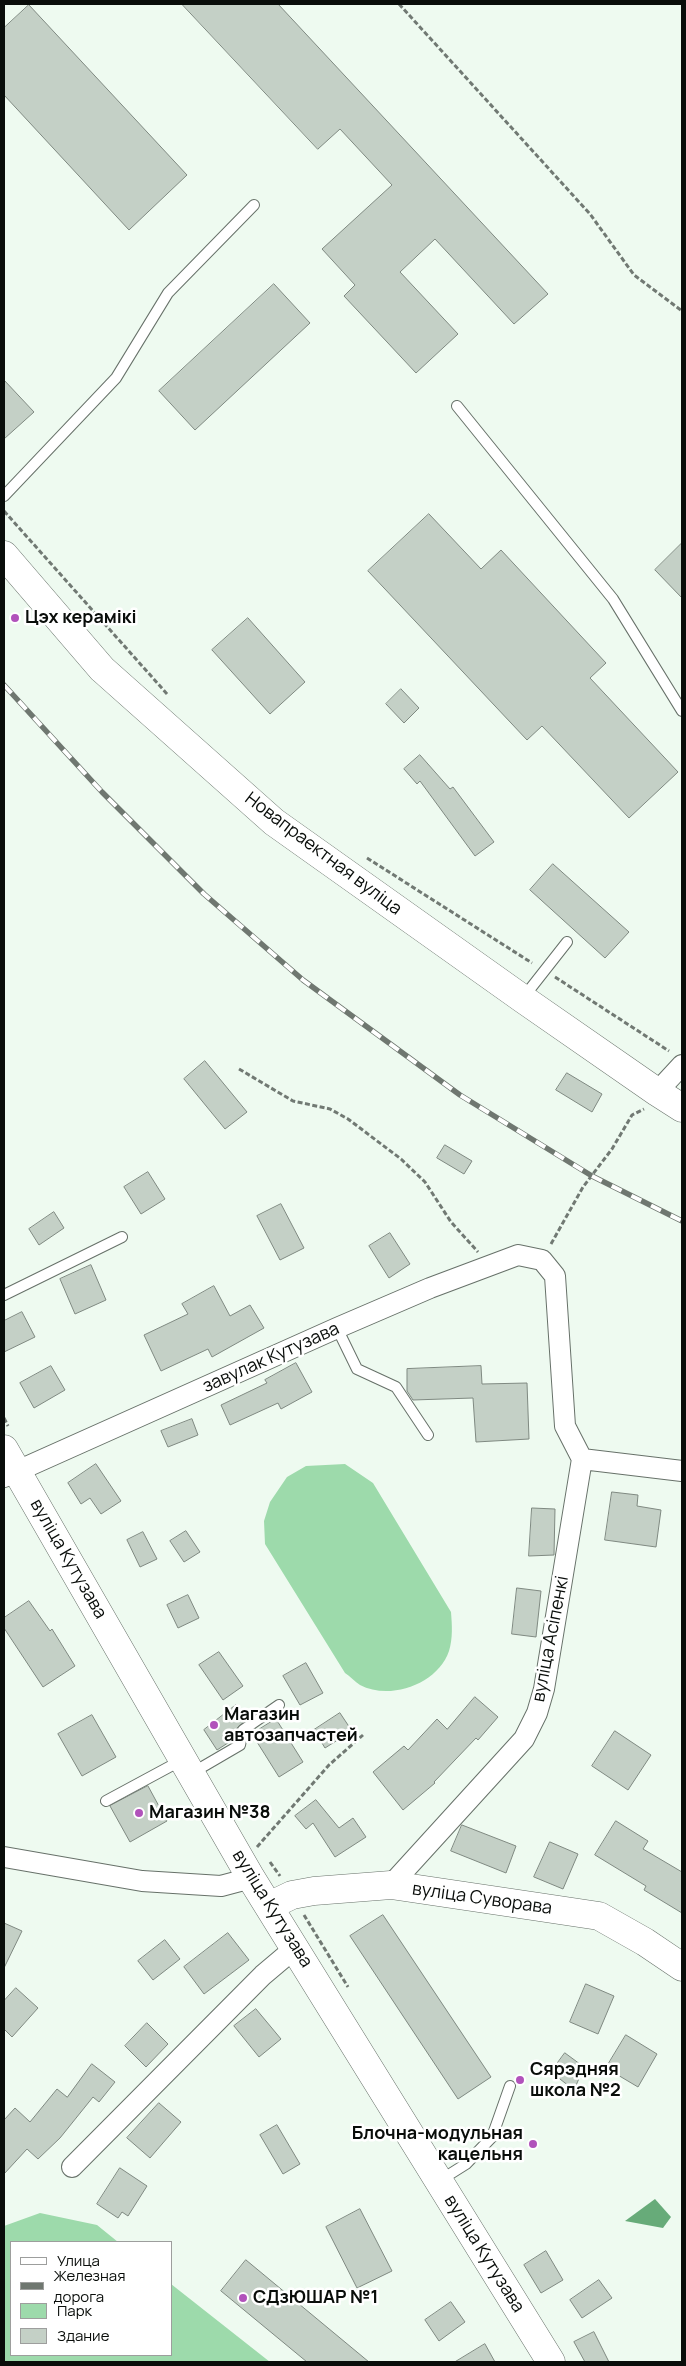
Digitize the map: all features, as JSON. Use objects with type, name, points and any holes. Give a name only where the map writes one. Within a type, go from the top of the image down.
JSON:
[{"type":"street","name":"Новапраектная вуліца","points":[[4,555],[102,669],[274,822],[523,999],[682,1108]]},
{"type":"street","points":[[657,1092],[678,1060]]},
{"type":"street","name":"завулак Кутузава","points":[[8,1466],[430,1288],[518,1255],[542,1260]]},
{"type":"street","points":[[542,1260],[555,1276],[565,1426],[582,1459],[682,1471]]},
{"type":"street","name":"вуліца Асіпенкі","points":[[392,1885],[524,1739],[537,1713],[544,1689],[582,1459]]},
{"type":"street","name":"вуліца Кутузава","points":[[8,1466],[269,1906],[551,2362]]},
{"type":"street","points":[[4,1857],[142,1881],[221,1886],[245,1866]]},
{"type":"street","name":"вуліца Суворава","points":[[269,1906],[292,1895],[314,1890],[392,1885],[599,1916],[645,1942],[682,1967]]},
{"type":"street","points":[[72,2167],[263,1975],[295,1948]]},
{"type":"lane","points":[[4,496],[116,378],[168,293],[254,204]]},
{"type":"lane","points":[[458,406],[613,599],[682,711]]},
{"type":"lane","points":[[523,999],[566,942]]},
{"type":"lane","points":[[4,1295],[122,1236]]},
{"type":"lane","points":[[337,1328],[357,1369],[396,1387],[428,1435]]},
{"type":"lane","points":[[106,1801],[240,1745],[243,1730],[279,1705]]},
{"type":"lane","points":[[438,2181],[466,2164],[492,2137],[510,2086]]},
{"type":"path","points":[[399,4],[590,214],[634,275],[682,311]]},
{"type":"path","points":[[4,511],[172,699]]},
{"type":"path","points":[[359,853],[544,971],[678,1060]]},
{"type":"path","points":[[239,1069],[293,1101],[330,1109],[348,1119],[400,1159],[425,1182],[451,1222],[490,1265]]},
{"type":"path","points":[[542,1260],[583,1187],[612,1149],[632,1115]]},
{"type":"path","points":[[245,1866],[259,1846],[330,1765],[363,1735]]},
{"type":"green space","points":[[345,1464],[373,1483],[451,1612],[451,1641],[449,1651],[443,1663],[424,1680],[398,1690],[372,1689],[360,1685],[345,1673],[265,1544],[264,1521],[270,1502],[287,1477],[306,1466]]},
{"type":"green space","points":[[40,2213],[97,2225],[117,2241],[10,2241],[10,2356],[172,2356],[172,2285],[270,2362],[4,2362],[4,2226]]},
{"type":"shaded area","points":[[655,2199],[671,2217],[663,2228],[625,2221]]},
{"type":"building","points":[[182,4],[278,4],[548,294],[514,324],[435,239],[400,272],[458,334],[416,373],[344,296],[355,285],[322,249],[392,185],[340,129],[318,149]]},
{"type":"building","points":[[29,5],[187,175],[129,230],[4,95],[4,28]]},
{"type":"building","points":[[274,284],[310,323],[195,430],[159,391]]},
{"type":"building","points":[[4,380],[34,412],[4,439]]},
{"type":"building","points":[[429,514],[481,569],[501,550],[606,663],[590,678],[678,772],[629,818],[542,726],[527,740],[368,571]]},
{"type":"building","points":[[682,543],[682,598],[655,570]]},
{"type":"building","points":[[248,618],[305,682],[270,714],[212,650]]},
{"type":"building","points":[[401,689],[419,708],[404,723],[386,704]]},
{"type":"building","points":[[420,755],[450,789],[453,787],[494,842],[475,856],[420,781],[417,784],[404,769]]},
{"type":"building","points":[[553,864],[629,932],[605,958],[530,890]]},
{"type":"building","points":[[205,1061],[247,1112],[225,1129],[184,1079]]},
{"type":"building","points":[[567,1073],[602,1094],[592,1112],[556,1090]]},
{"type":"building","points":[[445,1145],[472,1161],[464,1174],[437,1158]]},
{"type":"building","points":[[148,1172],[165,1199],[141,1214],[124,1187]]},
{"type":"building","points":[[281,1204],[304,1248],[280,1260],[257,1216]]},
{"type":"building","points":[[54,1212],[64,1228],[39,1245],[29,1229]]},
{"type":"building","points":[[390,1233],[410,1264],[389,1278],[369,1246]]},
{"type":"building","points":[[91,1265],[106,1300],[75,1314],[60,1279]]},
{"type":"building","points":[[214,1286],[230,1316],[250,1305],[264,1328],[212,1357],[208,1349],[161,1371],[144,1335],[188,1314],[182,1304]]},
{"type":"building","points":[[22,1312],[35,1337],[4,1352],[4,1321]]},
{"type":"building","points":[[296,1363],[312,1392],[281,1409],[278,1403],[230,1425],[221,1405],[267,1383],[265,1380]]},
{"type":"building","points":[[51,1366],[65,1390],[34,1408],[20,1383]]},
{"type":"building","points":[[481,1366],[482,1384],[527,1383],[529,1439],[476,1442],[473,1398],[413,1400],[407,1391],[407,1369]]},
{"type":"building","points":[[192,1419],[198,1435],[168,1447],[161,1431]]},
{"type":"building","points":[[96,1464],[121,1501],[101,1514],[90,1498],[81,1504],[68,1483]]},
{"type":"building","points":[[612,1492],[638,1495],[637,1506],[661,1510],[656,1547],[605,1540]]},
{"type":"building","points":[[532,1508],[555,1509],[554,1555],[529,1556]]},
{"type":"building","points":[[186,1531],[200,1552],[184,1562],[170,1541]]},
{"type":"building","points":[[143,1532],[157,1559],[140,1567],[127,1540]]},
{"type":"building","points":[[517,1588],[541,1591],[536,1637],[512,1634]]},
{"type":"building","points":[[188,1595],[199,1618],[178,1628],[167,1605]]},
{"type":"building","points":[[29,1601],[50,1631],[52,1629],[75,1666],[43,1687],[4,1628],[4,1618]]},
{"type":"building","points":[[219,1652],[243,1686],[223,1700],[199,1665]]},
{"type":"building","points":[[306,1663],[323,1693],[300,1705],[283,1676]]},
{"type":"building","points":[[475,1697],[498,1717],[435,1783],[403,1810],[373,1772],[404,1746],[408,1750],[437,1719],[447,1729]]},
{"type":"building","points":[[236,1705],[246,1720],[237,1728],[234,1739],[217,1750],[204,1730]]},
{"type":"building","points":[[340,1713],[352,1731],[325,1748],[314,1730]]},
{"type":"building","points":[[92,1715],[116,1757],[82,1776],[58,1734]]},
{"type":"building","points":[[276,1719],[303,1762],[279,1777],[252,1734]]},
{"type":"building","points":[[615,1731],[651,1755],[628,1790],[592,1766]]},
{"type":"building","name":"Магазин №38","points":[[148,1786],[167,1821],[130,1842],[110,1806]]},
{"type":"building","points":[[316,1800],[339,1828],[353,1818],[366,1837],[335,1857],[313,1823],[306,1829],[295,1816]]},
{"type":"building","points":[[616,1821],[648,1841],[643,1849],[682,1872],[682,1913],[644,1890],[646,1886],[595,1855]]},
{"type":"building","points":[[462,1825],[516,1846],[506,1873],[451,1851]]},
{"type":"building","points":[[550,1842],[578,1854],[563,1889],[534,1877]]},
{"type":"building","points":[[383,1915],[491,2077],[458,2099],[350,1936]]},
{"type":"building","points":[[4,1923],[22,1931],[4,1968]]},
{"type":"building","points":[[228,1933],[249,1960],[204,1994],[184,1967]]},
{"type":"building","points":[[165,1940],[180,1959],[153,1980],[138,1961]]},
{"type":"building","points":[[586,1984],[614,1996],[598,2034],[570,2022]]},
{"type":"building","points":[[16,1988],[38,2008],[12,2037],[4,2029],[4,2001]]},
{"type":"building","points":[[256,2009],[281,2039],[259,2057],[234,2026]]},
{"type":"building","points":[[147,2023],[168,2044],[146,2067],[125,2046]]},
{"type":"building","points":[[626,2035],[657,2054],[638,2087],[606,2068]]},
{"type":"building","points":[[565,2053],[584,2067],[574,2090],[551,2072]]},
{"type":"building","points":[[92,2064],[115,2082],[99,2102],[93,2097],[60,2138],[38,2159],[27,2149],[4,2174],[4,2120],[15,2108],[30,2122],[57,2089],[67,2097]]},
{"type":"building","points":[[159,2103],[181,2122],[150,2158],[127,2138]]},
{"type":"building","points":[[277,2125],[300,2164],[283,2174],[260,2135]]},
{"type":"building","points":[[120,2168],[147,2186],[128,2216],[122,2212],[118,2218],[97,2204]]},
{"type":"building","points":[[360,2209],[392,2271],[357,2288],[326,2227]]},
{"type":"building","points":[[546,2251],[563,2280],[541,2293],[524,2265]]},
{"type":"building","points":[[246,2260],[369,2362],[307,2362],[221,2291]]},
{"type":"building","points":[[599,2280],[612,2298],[582,2318],[570,2300]]},
{"type":"building","points":[[451,2302],[465,2322],[439,2341],[425,2320]]},
{"type":"building","points":[[594,2332],[609,2362],[585,2362],[574,2342]]},
{"type":"building","points":[[485,2344],[495,2362],[455,2362]]},
{"type":"railway","points":[[4,685],[102,792],[204,894],[303,980],[460,1095],[592,1176],[682,1221]]},
{"type":"place","name":"Цэх керамікі","points":[[15,618]]},
{"type":"place","name":"Магазин автозапчастей","points":[[214,1725]]},
{"type":"place","name":"Магазин №38","points":[[139,1813]]},
{"type":"place","name":"Сярэдняя школа №2","points":[[520,2080]]},
{"type":"place","name":"Блочна-модульная кацельня","points":[[533,2144]]},
{"type":"place","name":"СДзЮШАР №1","points":[[243,2298]]}]
